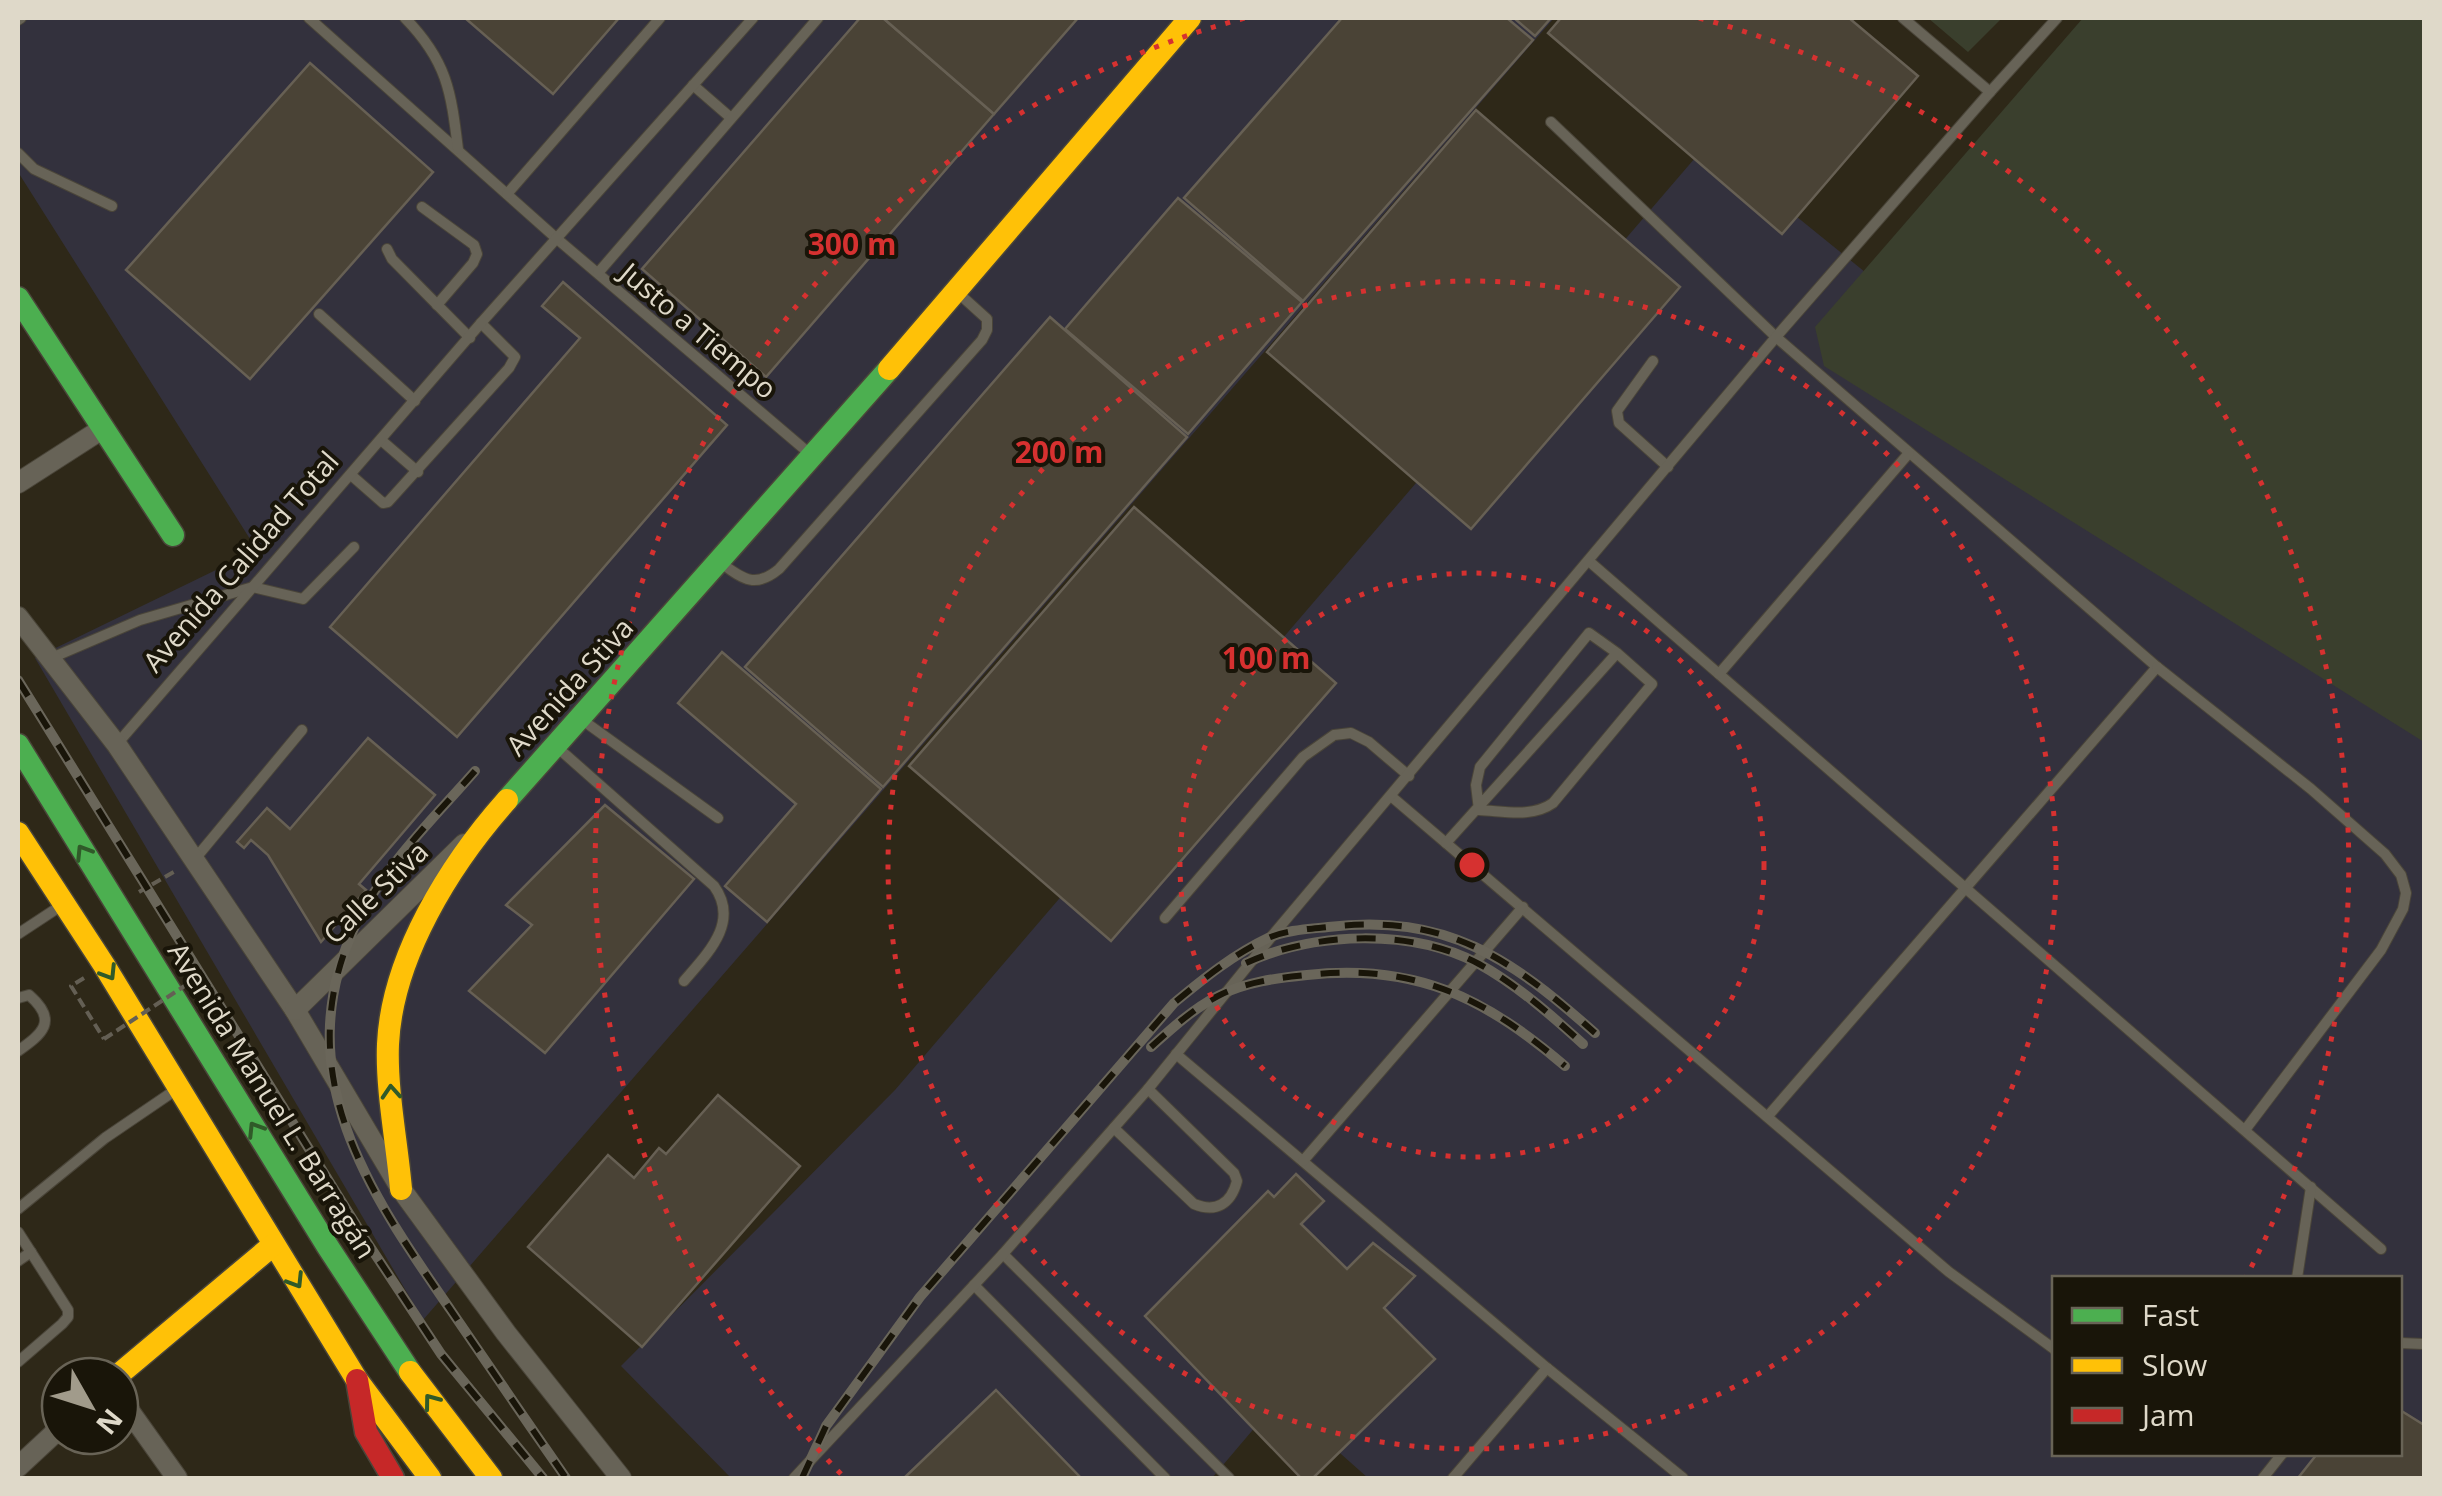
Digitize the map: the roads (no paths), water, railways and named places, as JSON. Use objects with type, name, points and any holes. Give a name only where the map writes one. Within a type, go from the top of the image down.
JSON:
[{"type":"main road","name":"Avenida Stiva","points":[[401,1189],[388,1046],[395,991],[412,942],[433,904],[494,815],[812,456],[1190,18]]},
{"type":"main road","points":[[18,298],[173,535]]},
{"type":"main road","name":"Avenida Manuel L. Barragán","points":[[18,745],[328,1247],[424,1393],[491,1478]]},
{"type":"main road","points":[[18,833],[357,1380],[430,1478]]},
{"type":"main road","points":[[140,1357],[273,1245]]},
{"type":"main road","points":[[357,1380],[360,1421],[375,1453],[393,1478]]},
{"type":"street","points":[[18,483],[102,429]]},
{"type":"street","points":[[18,617],[117,745],[296,1010],[401,1189],[506,1334],[621,1478]]},
{"type":"street","name":"Calle Stiva","points":[[296,1010],[494,815]]},
{"type":"street","points":[[140,1426],[177,1478]]},
{"type":"street","points":[[26,1478],[18,1467],[40,1447]]},
{"type":"lane","name":"Justo a Tiempo","points":[[309,18],[556,238],[812,456]]},
{"type":"lane","points":[[405,18],[429,43],[443,66],[452,98],[458,150]]},
{"type":"lane","points":[[508,194],[660,18]]},
{"type":"lane","name":"Avenida Calidad Total","points":[[117,745],[481,322],[753,18]]},
{"type":"lane","points":[[598,274],[818,18]]},
{"type":"lane","points":[[1903,18],[1990,92]]},
{"type":"lane","points":[[794,1478],[1003,1254],[1148,1089],[1776,337],[2057,18]]},
{"type":"lane","points":[[693,85],[731,118]]},
{"type":"lane","points":[[1550,122],[1776,337],[2157,668],[2311,789],[2386,854],[2401,875],[2406,893],[2404,909],[2381,950],[2245,1130]]},
{"type":"lane","points":[[18,154],[34,169],[112,206]]},
{"type":"lane","points":[[422,207],[474,245],[477,254],[474,263],[436,304]]},
{"type":"lane","points":[[387,250],[470,338]]},
{"type":"lane","points":[[719,562],[750,582],[758,582],[779,569],[982,340],[986,320],[956,290]]},
{"type":"lane","points":[[319,314],[415,401]]},
{"type":"lane","points":[[350,475],[382,503],[388,502],[418,472],[514,358],[481,322]]},
{"type":"lane","points":[[1653,361],[1616,411],[1618,423],[1668,467]]},
{"type":"lane","points":[[381,440],[418,472]]},
{"type":"lane","points":[[1719,674],[1909,453]]},
{"type":"lane","points":[[48,660],[140,620],[253,587],[303,600],[354,546]]},
{"type":"lane","points":[[1590,562],[2382,1249]]},
{"type":"lane","points":[[1589,633],[1652,684],[1553,803],[1531,813],[1479,810],[1476,785],[1480,766],[1589,633]]},
{"type":"lane","points":[[1446,843],[1617,653]]},
{"type":"lane","points":[[1768,1116],[2157,668]]},
{"type":"lane","points":[[580,718],[718,818]]},
{"type":"lane","points":[[194,860],[302,730]]},
{"type":"lane","points":[[1165,918],[1278,782],[1324,740],[1351,733],[1369,742],[1409,776]]},
{"type":"lane","points":[[555,746],[714,886],[722,898],[725,908],[720,932],[684,981]]},
{"type":"lane","points":[[1392,797],[1950,1272],[2052,1348]]},
{"type":"lane","points":[[18,934],[64,903]]},
{"type":"lane","points":[[1303,1162],[1522,908]]},
{"type":"lane","points":[[18,998],[30,995],[46,1018],[41,1035],[18,1051]]},
{"type":"lane","points":[[1176,1054],[1683,1478]]},
{"type":"lane","points":[[18,1209],[106,1138],[178,1088]]},
{"type":"lane","points":[[1114,1128],[1194,1204],[1218,1208],[1229,1199],[1237,1181],[1234,1173],[1148,1089]]},
{"type":"lane","points":[[2296,1276],[2311,1187]]},
{"type":"lane","points":[[18,1232],[68,1310],[68,1317],[18,1362]]},
{"type":"lane","points":[[18,1262],[31,1252]]},
{"type":"lane","points":[[1003,1254],[1229,1478]]},
{"type":"lane","points":[[974,1285],[1165,1478]]},
{"type":"lane","points":[[1453,1478],[1547,1368]]},
{"type":"lane","points":[[2263,1478],[2280,1456]]},
{"type":"railway","points":[[18,680],[363,1236],[441,1354],[543,1478]]},
{"type":"railway","points":[[475,771],[394,864],[355,926],[336,980],[330,1032],[334,1081],[347,1129],[391,1221],[566,1478]]},
{"type":"railway","points":[[802,1478],[826,1426],[920,1297],[1174,1003],[1255,944],[1290,932],[1370,924],[1442,935],[1505,963],[1595,1033]]},
{"type":"railway","points":[[1246,963],[1332,940],[1362,938],[1423,944],[1452,952],[1493,972],[1583,1044]]},
{"type":"railway","points":[[1151,1047],[1209,1001],[1250,984],[1307,975],[1381,974],[1415,980],[1476,1004],[1506,1021],[1565,1066]]}]
